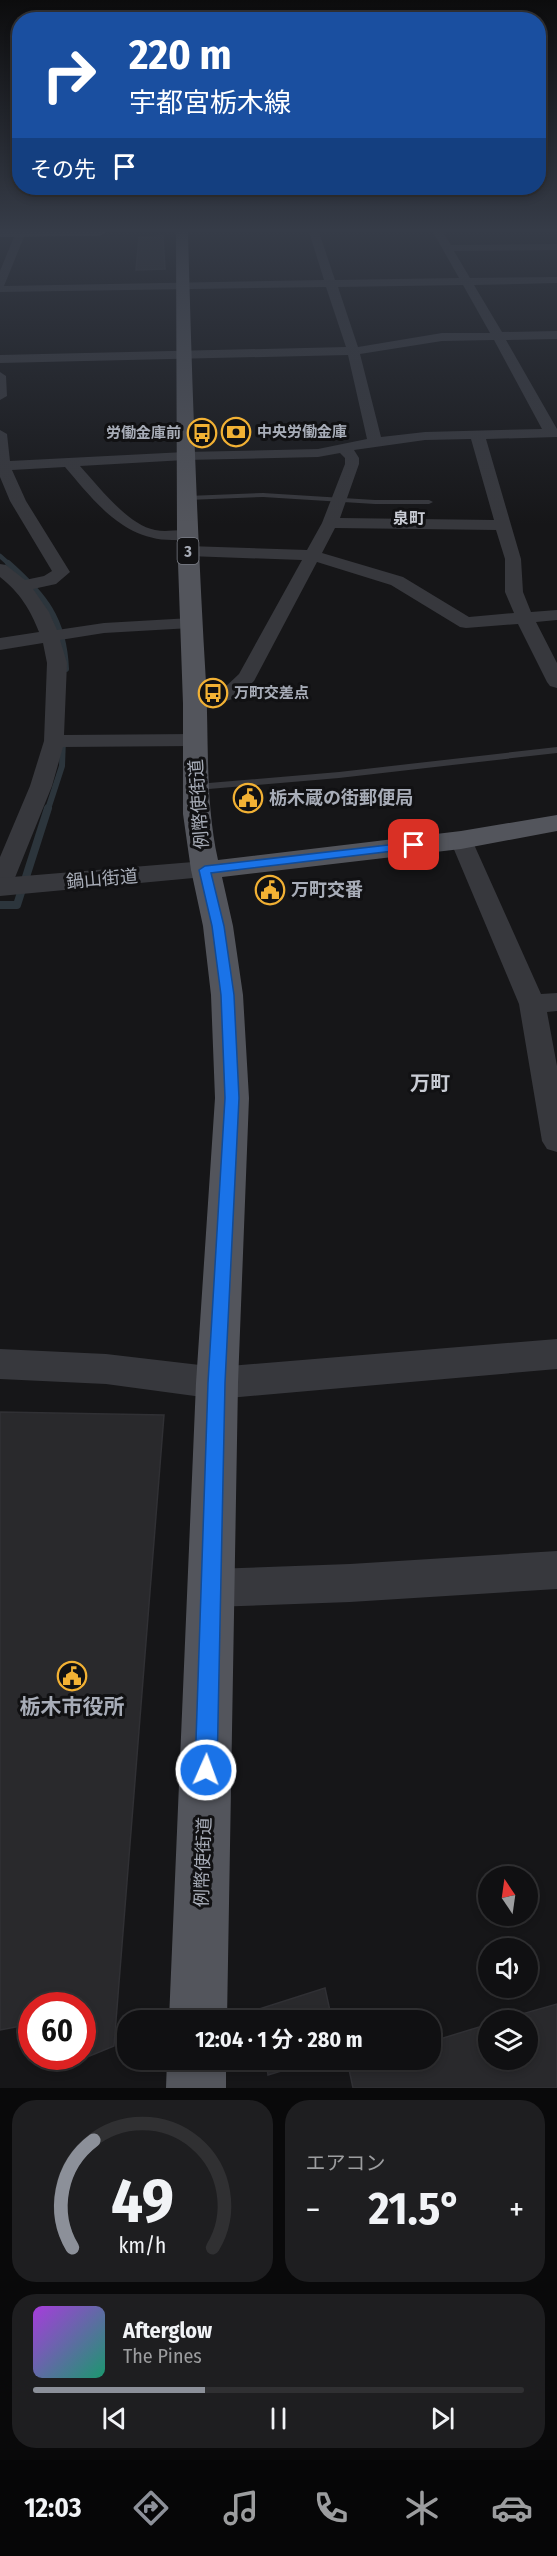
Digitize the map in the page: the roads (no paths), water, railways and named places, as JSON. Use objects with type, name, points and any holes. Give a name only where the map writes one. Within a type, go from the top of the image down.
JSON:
[{"type":"main road","name":"例幣使街道","points":[[184,329],[185,456],[199,838],[218,926],[227,995],[232,1098],[217,1383],[198,2010]]},
{"type":"main road","points":[[205,870],[461,840],[557,823]]},
{"type":"main road","points":[[196,2088],[197,2070]]},
{"type":"street","points":[[346,329],[375,442]]},
{"type":"street","points":[[2,466],[185,456],[318,453],[375,442],[477,434],[554,433],[494,329]]},
{"type":"street","points":[[0,359],[353,351],[442,337],[557,335]]},
{"type":"street","points":[[0,376],[0,396]]},
{"type":"street","points":[[0,434],[2,466],[18,501],[61,572],[50,580],[22,586]]},
{"type":"street","points":[[477,434],[513,559],[514,592],[524,617],[549,651],[557,682]]},
{"type":"street","points":[[195,704],[229,694],[247,677],[330,523],[352,464],[352,458],[344,448]]},
{"type":"street","points":[[69,462],[106,504],[136,526],[153,535],[188,543],[311,555],[397,581],[466,623],[557,615]]},
{"type":"street","points":[[330,523],[502,525]]},
{"type":"street","points":[[0,569],[22,586],[40,612],[50,636],[57,663],[54,741],[40,786],[0,886]]},
{"type":"street","points":[[0,644],[104,628],[191,623]]},
{"type":"street","points":[[54,741],[195,740]]},
{"type":"street","points":[[461,840],[544,1003],[556,1135]]},
{"type":"street","name":"鍋山街道","points":[[0,886],[205,870]]},
{"type":"street","points":[[0,1364],[106,1368],[217,1383],[557,1354]]},
{"type":"street","points":[[212,1588],[350,1583],[557,1570]]},
{"type":"lane","points":[[187,498],[263,495],[429,502]]},
{"type":"lane","points":[[196,787],[339,775],[557,750]]},
{"type":"waterway","points":[[0,556],[9,564]]},
{"type":"waterway","points":[[8,563],[32,586],[50,609],[61,636],[66,669]]},
{"type":"waterway","points":[[48,809],[62,766],[63,739]]},
{"type":"waterway","points":[[0,905],[17,905],[48,808]]},
{"type":"place","name":"中央労働金庫","points":[[236,432]]},
{"type":"place","name":"労働金庫前","points":[[202,433]]},
{"type":"place","name":"万町交差点","points":[[213,693]]},
{"type":"place","name":"栃木蔵の街郵便局","points":[[248,798]]},
{"type":"place","name":"万町交番","points":[[270,890]]},
{"type":"place","name":"栃木市役所","points":[[72,1676]]},
{"type":"district","name":"泉町","points":[[409,518]]},
{"type":"district","name":"万町","points":[[430,1083]]}]
